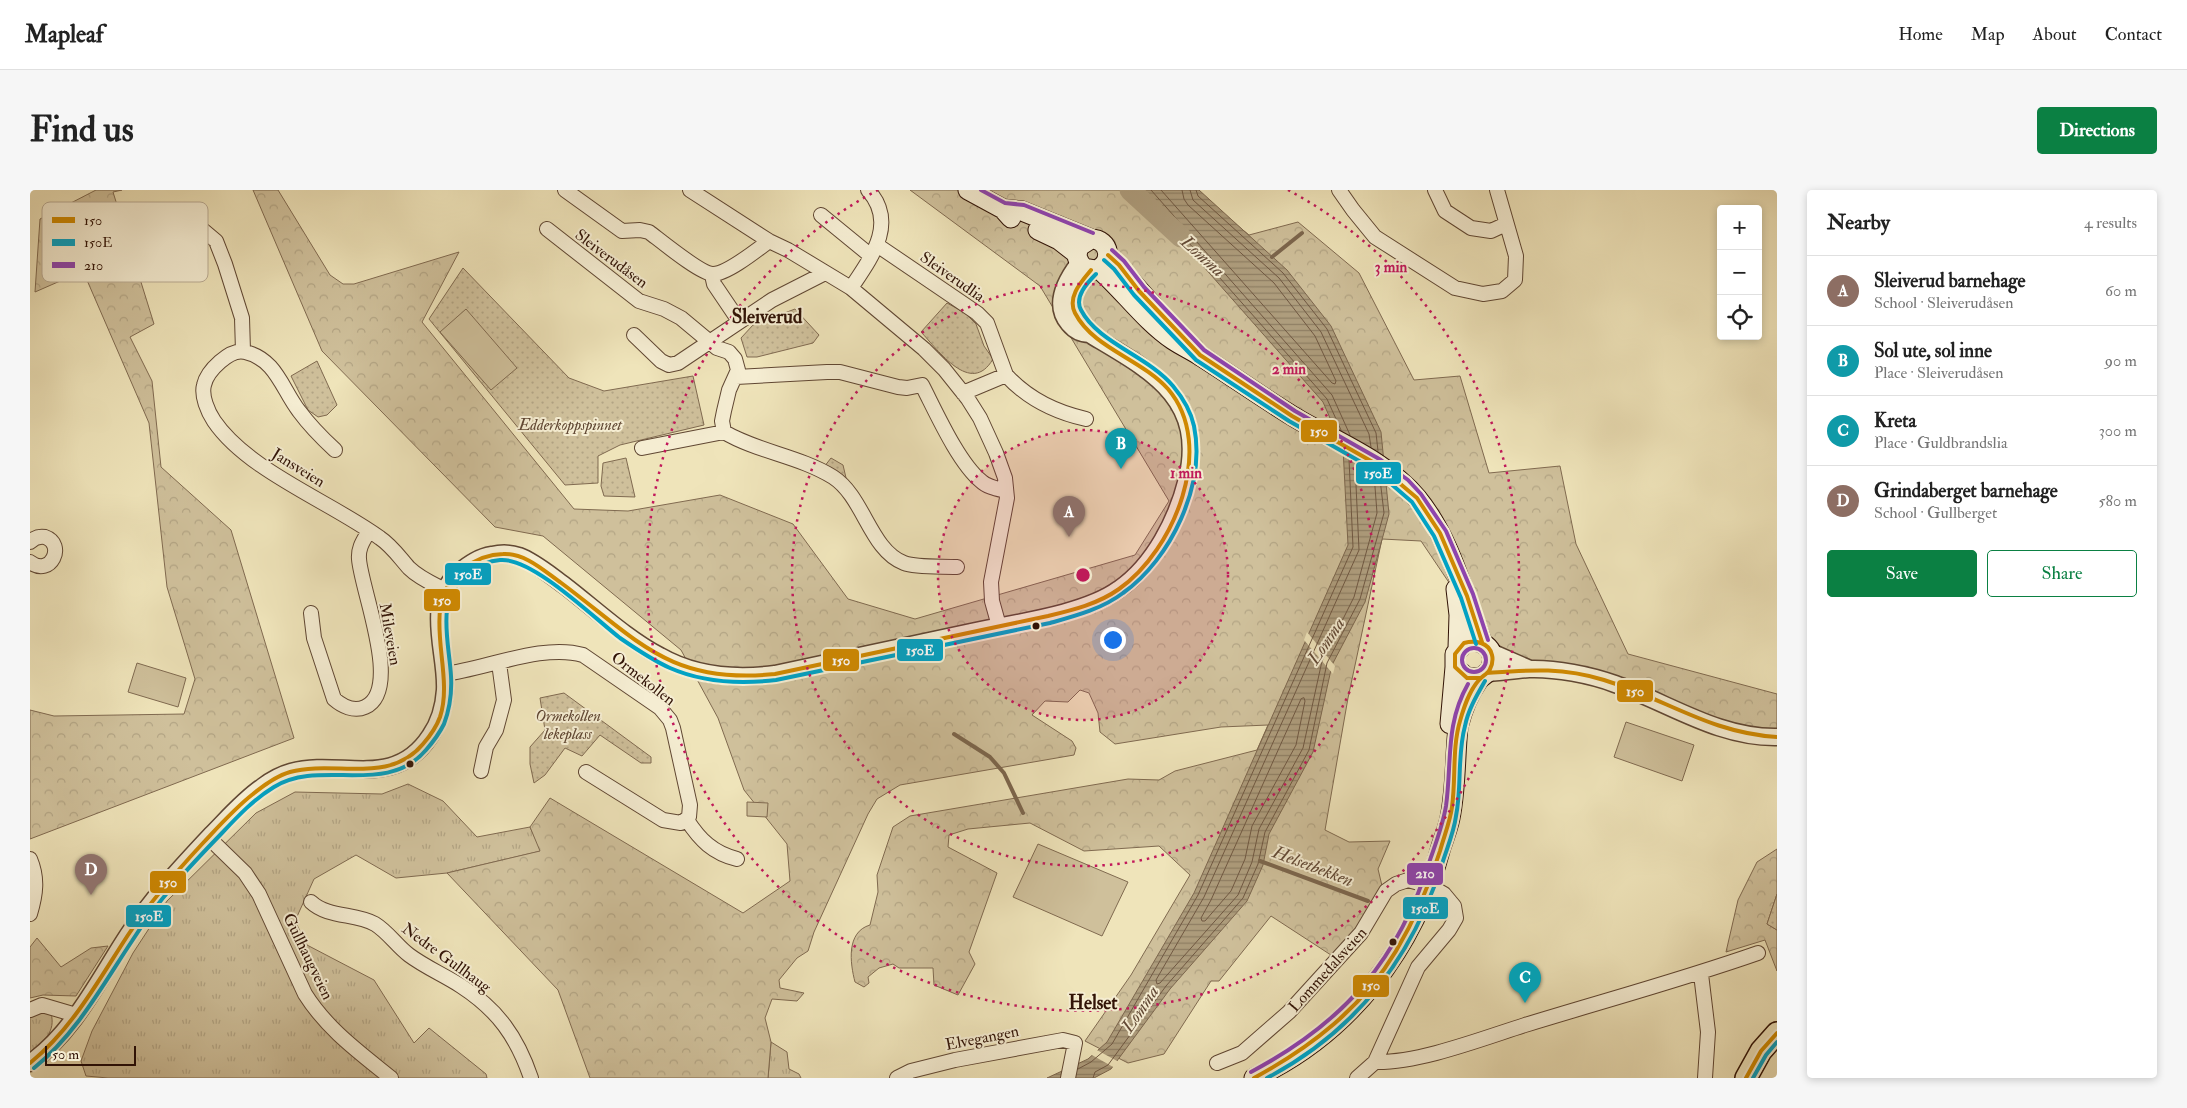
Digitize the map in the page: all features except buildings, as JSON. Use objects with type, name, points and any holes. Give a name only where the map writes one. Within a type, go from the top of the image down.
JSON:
[{"type":"main road","points":[[968,190],[1002,209],[1011,218],[1050,235],[1091,262]]},
{"type":"main road","points":[[1002,209],[1022,211],[1090,239],[1080,246],[1091,262],[1172,340],[1200,355],[1292,416],[1378,465],[1404,485],[1431,517],[1447,548],[1467,596],[1492,666],[1466,702],[1458,728],[1450,819],[1430,886],[1404,942],[1383,974],[1366,995],[1338,1022],[1303,1051],[1254,1078]]},
{"type":"main road","points":[[1441,847],[1443,776],[1453,706],[1456,667],[1454,658],[1458,648],[1459,614],[1454,566]]},
{"type":"main road","points":[[1458,648],[1468,641],[1486,647]]},
{"type":"main road","points":[[1456,667],[1467,678],[1483,676]]},
{"type":"main road","points":[[1746,1078],[1761,1051],[1777,1033]]},
{"type":"street","name":"Sleiverudåsen","points":[[565,190],[622,231],[640,230],[649,232],[701,270],[712,275]]},
{"type":"street","points":[[690,190],[769,241],[788,250],[851,288],[924,349],[944,369],[963,393],[980,418],[1005,478],[1005,514],[991,582],[992,601],[999,626]]},
{"type":"street","points":[[851,288],[874,251],[882,227],[876,202],[868,190]]},
{"type":"street","points":[[1339,190],[1375,237],[1455,288],[1484,294],[1502,291],[1516,280],[1516,256],[1497,190]]},
{"type":"street","points":[[1435,190],[1445,211],[1471,228],[1491,231],[1506,224]]},
{"type":"street","name":"Sleiverudlia","points":[[821,215],[874,251],[977,312],[987,322],[996,342],[1006,374]]},
{"type":"street","name":"Sleiverudåsen","points":[[547,230],[639,302],[664,309],[681,318],[717,348],[729,352],[735,359],[738,370],[736,377]]},
{"type":"street","points":[[208,234],[216,241],[242,318],[243,351]]},
{"type":"street","points":[[740,321],[714,284],[712,275],[722,273],[769,241]]},
{"type":"street","points":[[30,1063],[42,1055],[76,1016],[149,904],[178,868],[250,796],[283,775],[314,769],[369,771],[383,769],[403,761],[417,751],[429,738],[437,724],[443,701],[444,674],[438,625],[439,610],[444,590],[457,574],[481,557],[509,554],[521,557],[551,576],[660,656],[700,672],[749,677],[775,674],[999,626],[1082,606],[1119,590],[1143,568],[1153,554],[1184,490],[1191,460],[1192,446],[1186,417],[1171,392],[1158,378],[1089,334],[1078,332],[1065,318],[1061,306],[1066,282],[1091,262]]},
{"type":"street","points":[[634,335],[661,361],[670,365],[690,356],[772,300],[825,273]]},
{"type":"street","name":"Jansveien","points":[[335,450],[312,428],[288,397],[272,366],[259,356],[243,351],[230,355],[212,368],[203,386],[206,404],[214,421],[251,458],[382,539],[411,570],[444,590]]},
{"type":"street","points":[[724,432],[722,421],[724,411],[729,390],[736,377],[834,372],[898,387],[908,388],[922,384],[941,424],[971,471],[982,483],[1006,491]]},
{"type":"street","points":[[963,393],[1006,374],[1018,387],[1043,405],[1064,414],[1086,419]]},
{"type":"street","points":[[642,448],[724,432],[810,464],[840,482],[859,506],[888,554],[906,564],[957,567]]},
{"type":"street","name":"Mileveien","points":[[311,613],[314,638],[334,699],[341,705],[354,709],[364,708],[372,703],[379,692],[381,679],[372,614],[359,557],[360,546],[369,531]]},
{"type":"street","points":[[30,542],[39,537],[45,538],[54,546],[55,554],[52,562],[45,566],[35,565],[30,562]]},
{"type":"street","points":[[1486,647],[1530,669]]},
{"type":"street","name":"Ormekollen","points":[[444,674],[549,652],[572,652],[583,655],[660,708],[670,720],[690,805],[687,820]]},
{"type":"street","points":[[481,771],[486,747],[496,730],[503,707],[503,685],[499,663]]},
{"type":"street","points":[[1483,676],[1530,669],[1596,678],[1629,689],[1707,724],[1731,732],[1762,737],[1777,737]]},
{"type":"street","points":[[586,772],[663,820],[673,823],[687,820],[708,846],[716,852],[737,859]]},
{"type":"street","name":"Gullhaugveien","points":[[209,838],[253,884],[266,907],[305,994],[314,1008],[339,1036],[391,1078]]},
{"type":"street","points":[[30,859],[36,873],[36,883],[30,914]]},
{"type":"street","name":"Lommedalsveien","points":[[1217,1063],[1242,1053],[1289,1012],[1361,933],[1386,891],[1396,884],[1408,880],[1430,886]]},
{"type":"street","points":[[1357,1078],[1374,1062],[1418,967],[1449,930],[1456,918],[1454,906],[1444,894],[1430,886]]},
{"type":"street","name":"Nedre Gullhaug","points":[[312,902],[318,908],[361,919],[376,925],[409,955],[463,988],[480,1001],[496,1014],[508,1029],[516,1042],[531,1078]]},
{"type":"street","points":[[1374,1062],[1393,1063],[1455,1047],[1701,974],[1758,953]]},
{"type":"street","points":[[1701,974],[1708,1032],[1704,1078]]},
{"type":"street","points":[[30,1010],[42,1005],[76,1016]]},
{"type":"street","name":"Elvegangen","points":[[897,1078],[911,1071],[955,1060],[1052,1041],[1069,1041],[1075,1043],[1068,1078]]},
{"type":"green space","points":[[96,190],[122,190],[113,192],[116,202],[73,202]]},
{"type":"green space","points":[[253,190],[278,190],[330,275],[343,284],[354,284],[459,252],[422,322],[574,509],[628,511],[720,495],[793,524],[848,599],[915,619],[1135,555],[1169,501],[1040,286],[910,190],[1194,190],[1249,235],[1298,222],[1359,273],[1414,380],[1460,376],[1489,473],[1560,466],[1576,544],[1628,654],[1777,694],[1777,736],[1731,732],[1579,674],[1530,669],[1483,633],[1421,541],[1382,539],[1348,698],[1325,830],[1349,842],[1390,841],[1378,869],[1383,890],[1358,930],[1334,957],[1271,916],[1219,981],[1211,981],[1164,1054],[1128,1063],[1085,1041],[1131,975],[1190,875],[1159,846],[1084,851],[1030,823],[968,829],[949,835],[948,847],[997,873],[969,952],[975,964],[958,995],[934,985],[933,968],[899,968],[893,964],[879,968],[868,977],[869,983],[864,987],[855,982],[851,957],[853,941],[862,929],[870,925],[878,892],[877,875],[893,827],[910,816],[1128,779],[1159,780],[1175,771],[1257,750],[1268,725],[1221,727],[1115,744],[1100,732],[1098,713],[1089,693],[1080,690],[1068,702],[1045,701],[1032,715],[1072,741],[1076,748],[1074,755],[900,785],[877,799],[868,814],[814,932],[808,951],[797,958],[779,980],[780,988],[804,993],[797,1001],[772,999],[765,1018],[771,1042],[768,1078],[590,1078],[558,990],[447,873],[540,851],[530,827],[550,798],[743,913],[790,881],[787,844],[744,790],[718,718],[681,650],[543,536],[495,527],[322,351]]},
{"type":"green space","points":[[42,218],[42,282],[58,282],[35,292],[40,219]]},
{"type":"green space","name":"Edderkoppspinnet","points":[[463,268],[569,378],[604,391],[693,376],[704,425],[620,445],[598,456],[598,483],[565,485],[429,319]]},
{"type":"green space","points":[[88,282],[141,282],[154,324],[130,337],[152,381],[161,467],[231,530],[294,738],[30,839],[30,710],[54,716],[184,714],[195,679],[167,587],[149,423]]},
{"type":"green space","points":[[947,303],[965,313],[976,324],[984,346],[993,359],[984,369],[975,373],[965,372],[945,358],[921,332]]},
{"type":"green space","points":[[466,309],[517,368],[491,390],[440,332]]},
{"type":"green space","points":[[795,309],[819,335],[813,343],[757,357],[747,357],[741,338],[753,325]]},
{"type":"green space","points":[[317,361],[337,405],[327,415],[318,417],[308,410],[291,376]]},
{"type":"green space","points":[[626,458],[635,497],[604,496],[601,486],[603,463]]},
{"type":"green space","points":[[831,458],[843,465],[847,482],[824,467]]},
{"type":"green space","points":[[137,663],[186,678],[178,707],[128,692]]},
{"type":"green space","name":"Ormekollen lekeplass","points":[[564,693],[651,757],[651,763],[641,763],[600,735],[582,756],[565,748],[545,775],[534,783],[530,764],[530,747],[545,730],[540,698]]},
{"type":"green space","points":[[1626,722],[1694,745],[1682,781],[1614,757]]},
{"type":"green space","points":[[408,784],[443,801],[477,837],[530,827],[541,851],[447,873],[396,878],[356,855],[314,879],[295,921],[307,945],[374,980],[414,1043],[429,1028],[486,1074],[487,1078],[108,1078],[86,1076],[81,1061],[92,1031],[133,953],[167,901],[256,813],[295,792],[382,794]]},
{"type":"green space","points":[[747,802],[768,803],[767,817],[747,816]]},
{"type":"green space","points":[[1038,844],[1128,882],[1102,936],[1013,897]]},
{"type":"green space","points":[[1777,849],[1777,894],[1767,924],[1777,930],[1777,971],[1765,940],[1726,952],[1738,900],[1757,862]]},
{"type":"green space","points":[[1777,894],[1777,930],[1767,924]]},
{"type":"green space","points":[[37,938],[61,967],[91,948],[108,946],[76,996],[43,995],[30,998],[30,947]]},
{"type":"green space","points":[[43,1011],[51,1013],[52,1026],[48,1036],[30,1052],[30,1017]]},
{"type":"green space","points":[[771,1042],[787,1052],[789,1069],[799,1074],[801,1078],[768,1078]]},
{"type":"water","points":[[1136,190],[1199,190],[1287,270],[1331,326],[1381,432],[1389,514],[1365,602],[1332,665],[1313,752],[1269,834],[1263,865],[1247,901],[1170,989],[1111,1069],[1094,1078],[1047,1078],[1088,1059],[1107,1042],[1194,893],[1348,545],[1343,448],[1323,402]]},
{"type":"pier","points":[[1307,632],[1335,666],[1333,674],[1304,640]]},
{"type":"pier","points":[[1095,1049],[1119,1062],[1115,1068],[1090,1054]]},
{"type":"waterway","name":"Lomma","points":[[1130,190],[1181,237]]},
{"type":"waterway","points":[[1272,257],[1302,233]]},
{"type":"waterway","points":[[954,734],[990,757],[1004,773],[1023,813]]},
{"type":"waterway","name":"Helsetbekken","points":[[1260,861],[1368,901]]},
{"type":"transit line","name":"210","points":[[981,190],[1005,203],[1024,205],[1093,233]]},
{"type":"transit line","name":"210","points":[[1112,250],[1124,261],[1144,287],[1204,350],[1295,411],[1381,460],[1408,480],[1421,494],[1446,531],[1473,594],[1488,640]]},
{"type":"transit line","name":"150","points":[[1108,255],[1119,265],[1139,291],[1200,355],[1292,416],[1378,465],[1417,498],[1440,533],[1467,596],[1482,642]]},
{"type":"transit line","name":"150E","points":[[1104,260],[1114,269],[1134,295],[1196,360],[1289,421],[1375,470],[1412,502],[1434,536],[1461,598],[1476,644]]},
{"type":"transit line","name":"150","points":[[30,1063],[59,1035],[72,1019],[136,923],[164,888],[221,824],[253,794],[275,778],[290,772],[325,768],[378,768],[394,764],[409,756],[423,744],[433,732],[440,717],[444,698],[439,619],[442,601],[449,584],[463,569],[482,558],[492,555],[511,554],[526,559],[560,582],[634,639],[657,653],[681,665],[708,672],[738,676],[775,674],[1048,616],[1094,603],[1119,589],[1139,572],[1157,550],[1172,524],[1182,496],[1189,467],[1189,439],[1182,412],[1168,389],[1145,369],[1105,345],[1083,325],[1075,313],[1073,301],[1076,290],[1091,270]]},
{"type":"transit line","name":"150E","points":[[34,1068],[63,1040],[76,1024],[163,898],[240,814],[260,797],[274,787],[292,779],[312,776],[373,775],[392,772],[410,764],[426,750],[444,724],[450,700],[451,676],[446,619],[448,606],[459,582],[473,570],[484,564],[500,560],[513,562],[528,568],[562,590],[620,638],[650,658],[670,668],[696,677],[736,682],[776,680],[1050,623],[1079,615],[1115,599],[1140,578],[1156,561],[1170,541],[1181,519],[1189,496],[1195,472],[1196,449],[1191,416],[1173,386],[1163,375],[1099,332],[1081,310],[1079,305],[1080,295],[1096,274]]},
{"type":"transit line","name":"150","points":[[1254,1078],[1295,1053],[1334,1024],[1367,991],[1382,972],[1403,939],[1426,890],[1450,818],[1456,742],[1463,710],[1472,689],[1489,671],[1492,664],[1492,655],[1488,647],[1477,642],[1464,643],[1455,654],[1455,667],[1467,678],[1480,678]]},
{"type":"transit line","name":"210","points":[[1474,648],[1483,651],[1486,660],[1483,669],[1474,672],[1465,669],[1462,660],[1465,651],[1474,648]]},
{"type":"transit line","name":"150","points":[[1487,673],[1559,671],[1588,676],[1648,696],[1730,729],[1777,737]]},
{"type":"transit line","name":"150E","points":[[1267,1078],[1299,1059],[1328,1038],[1354,1015],[1377,989],[1415,931],[1430,899],[1452,834],[1458,805],[1460,760],[1466,720],[1485,681]]},
{"type":"transit line","name":"210","points":[[1251,1072],[1284,1053],[1314,1032],[1341,1009],[1385,957],[1403,927],[1418,894],[1442,826],[1448,790],[1453,729],[1456,714],[1468,684]]},
{"type":"transit line","name":"150","points":[[1746,1078],[1761,1051],[1777,1033]]},
{"type":"transit line","name":"150E","points":[[1753,1078],[1766,1055],[1777,1042]]},
{"type":"place","name":"Sol ute, sol inne","points":[[1121,469]]},
{"type":"place","name":"Sleiverud barnehage","points":[[1069,537]]},
{"type":"place","name":"Grindaberget barnehage","points":[[91,895]]},
{"type":"place","name":"Kreta","points":[[1525,1003]]},
{"type":"district","name":"Sleiverud","points":[[767,316]]},
{"type":"district","name":"Helset","points":[[1093,1002]]}]
